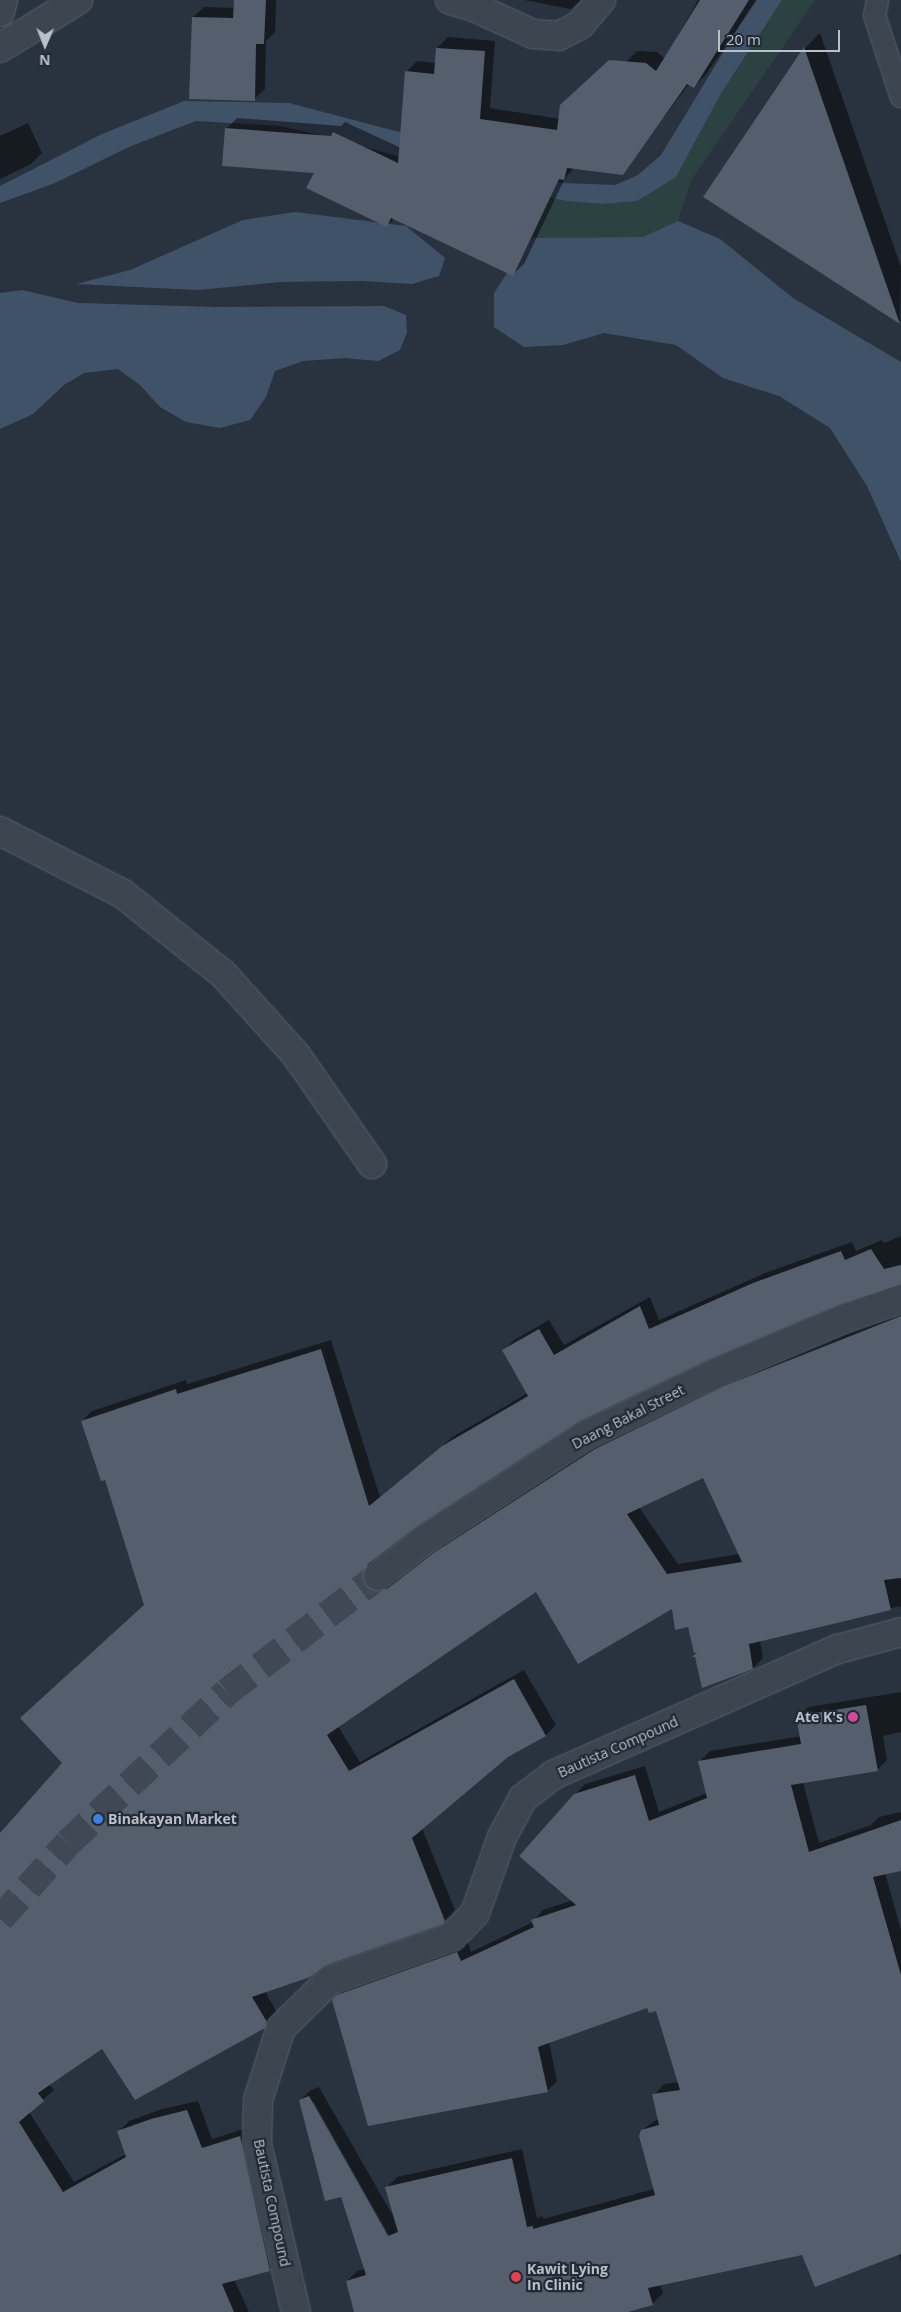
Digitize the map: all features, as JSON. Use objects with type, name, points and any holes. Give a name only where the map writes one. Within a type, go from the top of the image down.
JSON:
[{"type":"street","points":[[0,12],[3,0]]},
{"type":"street","points":[[0,48],[78,0]]},
{"type":"street","points":[[450,0],[533,34],[559,36],[580,25],[601,0]]},
{"type":"street","points":[[0,831],[123,894],[224,975],[296,1054],[372,1164]]},
{"type":"street","name":"Daang Bakal Street","points":[[378,1576],[426,1539],[587,1435],[718,1372],[844,1319],[901,1299]]},
{"type":"street","name":"Bautista Compound","points":[[296,2312],[257,2144],[258,2100],[281,2028],[329,1981],[452,1937],[475,1913],[502,1836],[523,1798],[553,1775],[838,1649],[901,1632]]},
{"type":"lane","points":[[877,0],[874,15],[901,98]]},
{"type":"green space","points":[[782,0],[815,0],[692,179],[678,221],[643,237],[530,238],[492,187],[567,201],[603,204],[637,201],[720,95]]},
{"type":"water","points":[[755,0],[782,0],[720,95],[676,177],[637,201],[603,204],[567,201],[492,187],[430,165],[325,136],[279,126],[196,121],[131,146],[55,183],[0,203],[0,186],[102,134],[184,101],[289,103],[403,133],[520,176],[563,183],[615,185],[638,175],[661,155]]},
{"type":"water","points":[[295,212],[406,226],[445,258],[439,276],[412,284],[363,281],[281,282],[197,290],[76,284],[130,270],[243,220]]},
{"type":"water","points":[[678,221],[720,239],[793,298],[901,362],[901,562],[867,486],[830,428],[779,396],[723,378],[676,345],[604,333],[563,345],[524,347],[494,327],[494,293],[530,238],[643,237]]},
{"type":"water","points":[[22,290],[78,303],[217,307],[384,306],[406,315],[407,332],[400,350],[378,361],[345,358],[303,361],[275,371],[266,397],[250,420],[220,428],[186,422],[160,407],[140,385],[118,369],[84,373],[64,385],[33,414],[0,429],[0,293]]},
{"type":"building","points":[[234,0],[266,0],[264,44],[256,44],[255,101],[189,99],[192,17],[233,18]]},
{"type":"building","points":[[700,0],[749,0],[694,88],[687,84],[623,175],[567,168],[564,180],[559,179],[513,276],[391,218],[387,227],[306,188],[314,173],[222,166],[225,128],[331,136],[333,132],[398,163],[405,71],[434,74],[436,48],[485,51],[480,119],[557,130],[560,105],[609,60],[646,63],[656,71]]},
{"type":"building","points":[[804,47],[900,324],[703,197]]},
{"type":"building","points":[[871,1249],[884,1269],[901,1265],[901,1284],[838,1305],[712,1358],[580,1421],[416,1527],[368,1564],[363,1578],[372,1590],[387,1589],[435,1552],[595,1449],[724,1386],[901,1316],[901,1578],[884,1580],[891,1610],[749,1644],[753,1669],[702,1688],[695,1657],[692,1657],[697,1652],[694,1653],[688,1627],[675,1630],[672,1609],[578,1664],[536,1592],[327,1735],[349,1771],[514,1679],[546,1736],[508,1757],[412,1838],[445,1921],[443,1924],[324,1966],[310,1977],[252,1997],[267,2022],[265,2028],[135,2100],[102,2049],[38,2093],[44,2101],[19,2122],[63,2192],[126,2157],[117,2131],[151,2119],[187,2110],[202,2148],[240,2136],[270,2271],[222,2284],[234,2312],[0,2312],[0,1833],[62,1763],[20,1718],[144,1605],[105,1480],[101,1481],[81,1421],[176,1389],[177,1394],[321,1349],[369,1506],[442,1446],[528,1396],[502,1350],[539,1329],[554,1355],[640,1306],[649,1329],[753,1283],[841,1251],[845,1260]],"holes":[[[703,1478],[742,1562],[667,1574],[627,1514]]]},
{"type":"building","points":[[866,1705],[878,1771],[791,1785],[809,1852],[901,1820],[901,1871],[873,1877],[901,1975],[901,2254],[815,2287],[802,2255],[648,2288],[653,2305],[628,2312],[354,2312],[346,2281],[366,2275],[341,2197],[325,2201],[299,2100],[309,2096],[388,2236],[398,2232],[385,2187],[512,2158],[527,2227],[533,2226],[533,2229],[655,2195],[639,2136],[641,2130],[659,2125],[652,2094],[680,2090],[656,2011],[649,2013],[647,2008],[538,2047],[548,2092],[368,2126],[332,2000],[337,1995],[457,1952],[461,1961],[534,1927],[531,1920],[576,1905],[519,1856],[574,1794],[635,1775],[649,1821],[707,1798],[698,1761],[801,1744],[796,1716]]},
{"type":"tunnel","points":[[0,1919],[68,1843],[227,1692],[378,1576]]},
{"type":"place","name":"Ate K's","points":[[853,1717]]},
{"type":"place","name":"Binakayan Market","points":[[98,1819]]},
{"type":"place","name":"Kawit Lying In Clinic","points":[[516,2277]]}]
